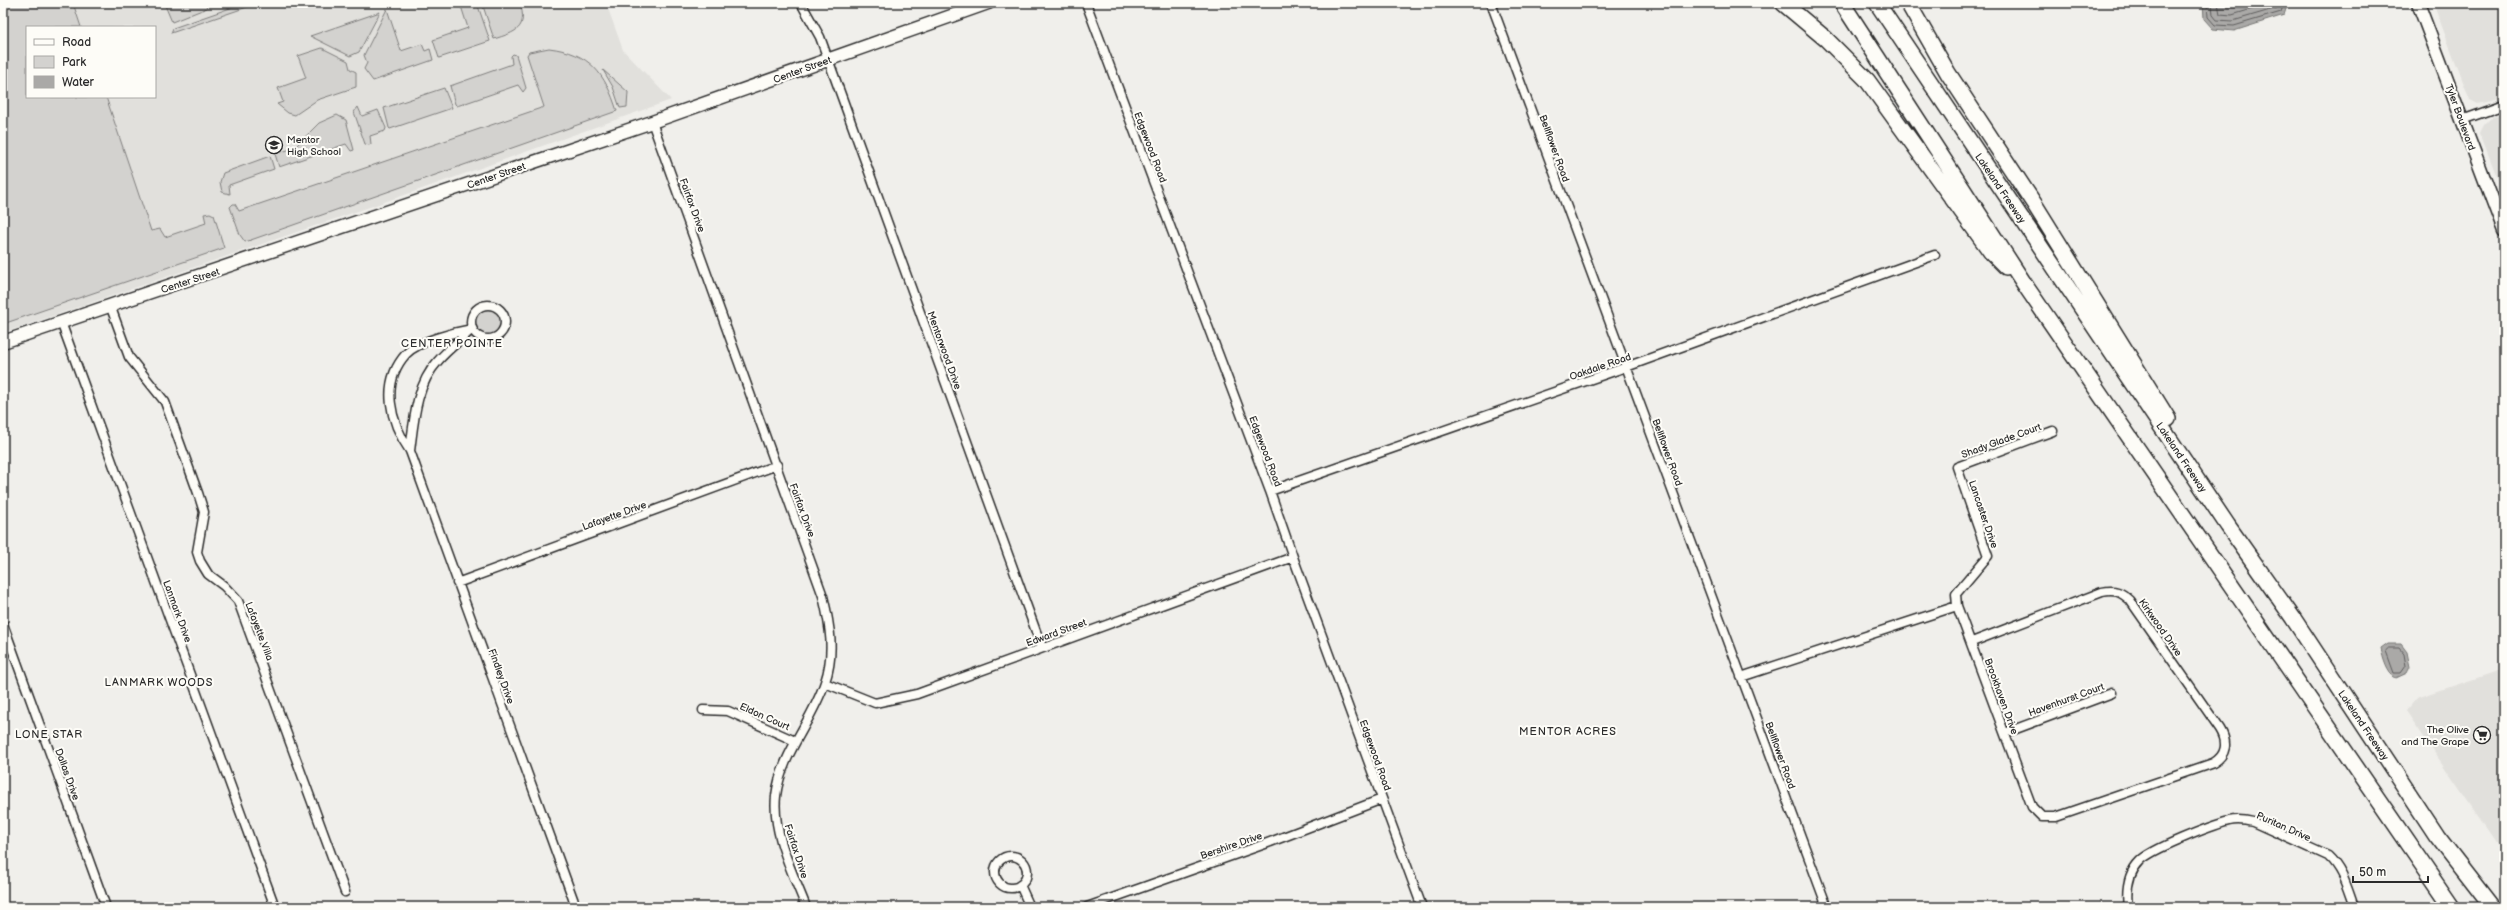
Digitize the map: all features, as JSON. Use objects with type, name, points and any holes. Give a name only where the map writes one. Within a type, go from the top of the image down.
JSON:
[{"type":"highway","points":[[1783,3],[1826,39],[1867,80],[1991,252],[2027,288]]},
{"type":"highway","points":[[1842,3],[2027,288],[2452,907]]},
{"type":"highway","name":"Lakeland Freeway","points":[[1877,3],[2228,526],[2293,618],[2437,836],[2492,907]]},
{"type":"highway","points":[[1908,3],[1934,51],[2035,205],[2211,488],[2228,526]]},
{"type":"main road","name":"Center Street","points":[[3,342],[652,122],[988,3]]},
{"type":"main road","name":"Tyler Boulevard","points":[[2418,3],[2504,231]]},
{"type":"street","name":"Mentorwood Drive","points":[[802,3],[814,22],[1042,648]]},
{"type":"street","name":"Edgewood Road","points":[[1086,3],[1270,491],[1422,907]]},
{"type":"street","name":"Bellflower Road","points":[[1491,3],[1827,907]]},
{"type":"street","points":[[2462,120],[2504,105]]},
{"type":"street","name":"Fairfax Drive","points":[[652,122],[777,465],[823,596],[832,633],[825,683],[795,741],[783,770],[778,790],[776,818],[782,841],[806,907]]},
{"type":"street","name":"Oakdale Road","points":[[1270,491],[1626,367],[1935,255]]},
{"type":"street","name":"Lafayette Villa","points":[[110,305],[128,356],[165,402],[204,512],[197,552],[200,561],[208,574],[224,586],[238,601],[345,892]]},
{"type":"street","points":[[494,305],[504,315],[504,328],[495,338],[482,338],[472,329],[472,316],[481,306],[494,305]]},
{"type":"street","name":"Lanmark Drive","points":[[61,322],[275,907]]},
{"type":"street","name":"Findley Drive","points":[[410,451],[418,401],[428,374],[448,350],[472,329]]},
{"type":"street","name":"Findley Drive","points":[[472,329],[448,334],[414,348],[406,354],[396,370],[391,382],[389,398],[392,413],[399,432],[410,451],[576,907]]},
{"type":"street","name":"Shady Glade Court","points":[[1957,467],[2053,432]]},
{"type":"street","name":"Lafayette Drive","points":[[457,583],[777,465]]},
{"type":"street","name":"Lancaster Drive","points":[[1957,467],[1988,556],[1956,594],[1957,606]]},
{"type":"street","name":"Edward Street","points":[[825,683],[875,703],[917,694],[1293,557]]},
{"type":"street","name":"Kirkwood Drive","points":[[1972,642],[2102,592],[2111,590],[2118,591],[2130,600],[2220,729],[2224,735],[2225,750]]},
{"type":"street","points":[[1741,677],[1957,606]]},
{"type":"street","name":"Brookhaven Drive","points":[[1957,606],[1972,642],[2032,807],[2042,817],[2056,817],[2213,763],[2222,756],[2225,750]]},
{"type":"street","name":"Dallas Drive","points":[[3,624],[106,907]]},
{"type":"street","name":"Havenhurst Court","points":[[2005,733],[2112,693]]},
{"type":"street","name":"Eldon Court","points":[[703,710],[728,711],[795,741]]},
{"type":"street","name":"Bershire Drive","points":[[1087,907],[1265,844],[1382,799]]},
{"type":"street","name":"Puritan Drive","points":[[2128,907],[2127,889],[2133,870],[2140,861],[2155,851],[2229,821],[2243,820],[2253,822],[2328,856],[2337,864],[2342,873],[2354,907]]},
{"type":"street","points":[[1020,885],[1030,907]]},
{"type":"shaded area","name":"Mentor High School","points":[[3,3],[606,3],[623,50],[671,100],[419,190],[3,332]]},
{"type":"shaded area","points":[[2433,3],[2504,3],[2504,98],[2478,104],[2470,100]]},
{"type":"shaded area","points":[[2504,113],[2504,195],[2480,133],[2484,125],[2492,117]]},
{"type":"shaded area","points":[[2504,669],[2504,854],[2406,711],[2417,698]]},
{"type":"green space","points":[[3,3],[73,3],[81,26],[26,26],[26,98],[106,98],[151,231],[160,229],[165,237],[206,223],[204,214],[210,213],[214,215],[224,248],[3,324],[3,141],[5,140],[3,133]]},
{"type":"green space","points":[[164,3],[205,3],[207,8],[172,22]]},
{"type":"green space","points":[[236,3],[259,3],[171,33],[173,28],[236,6]]},
{"type":"green space","points":[[460,3],[477,3],[490,41],[439,58],[433,40],[468,28]]},
{"type":"green space","points":[[482,3],[520,3],[522,12],[521,24],[514,31],[494,39]]},
{"type":"green space","points":[[387,9],[401,51],[422,44],[425,51],[430,49],[433,60],[373,81],[364,69],[367,63],[364,55]]},
{"type":"green space","points":[[380,12],[359,52],[350,56],[310,36]]},
{"type":"green space","points":[[322,48],[348,61],[350,69],[356,72],[356,87],[317,100],[295,115],[288,113],[277,104],[283,102],[278,88],[306,78],[298,56]]},
{"type":"green space","points":[[549,48],[575,55],[594,67],[607,86],[617,111],[245,242],[240,235],[230,207],[233,204],[235,204],[239,211],[544,107],[527,55],[529,52]]},
{"type":"green space","points":[[513,54],[516,55],[526,88],[523,92],[518,85],[457,106],[455,104],[450,86],[512,64],[511,56]]},
{"type":"green space","points":[[603,70],[628,92],[627,107],[620,108],[613,87]]},
{"type":"green space","points":[[444,88],[452,108],[390,129],[389,128],[384,108]]},
{"type":"green space","points":[[358,107],[362,116],[378,110],[386,128],[385,131],[370,136],[371,144],[369,145],[365,144],[354,112]]},
{"type":"green space","points":[[337,115],[346,120],[354,150],[351,151],[346,144],[279,167],[275,154],[294,148],[319,123]]},
{"type":"green space","points":[[270,156],[274,169],[229,185],[230,194],[222,192],[220,182],[223,173]]},
{"type":"green space","points":[[489,308],[499,312],[503,322],[499,332],[489,336],[479,332],[475,322],[479,312]]},
{"type":"water","points":[[2203,3],[2288,3],[2284,15],[2234,31],[2213,29],[2204,19]]},
{"type":"water","points":[[2388,644],[2401,644],[2407,652],[2410,667],[2407,673],[2396,678],[2390,673],[2384,661],[2381,649]]},
{"type":"place","name":"Mentor High School","points":[[274,145]]},
{"type":"place","name":"The Olive and The Grape","points":[[2482,735]]},
{"type":"district","name":"CENTER POINTE","points":[[452,343]]},
{"type":"district","name":"LANMARK WOODS","points":[[159,682]]},
{"type":"district","name":"MENTOR ACRES","points":[[1568,731]]},
{"type":"district","name":"LONE STAR","points":[[49,734]]}]
